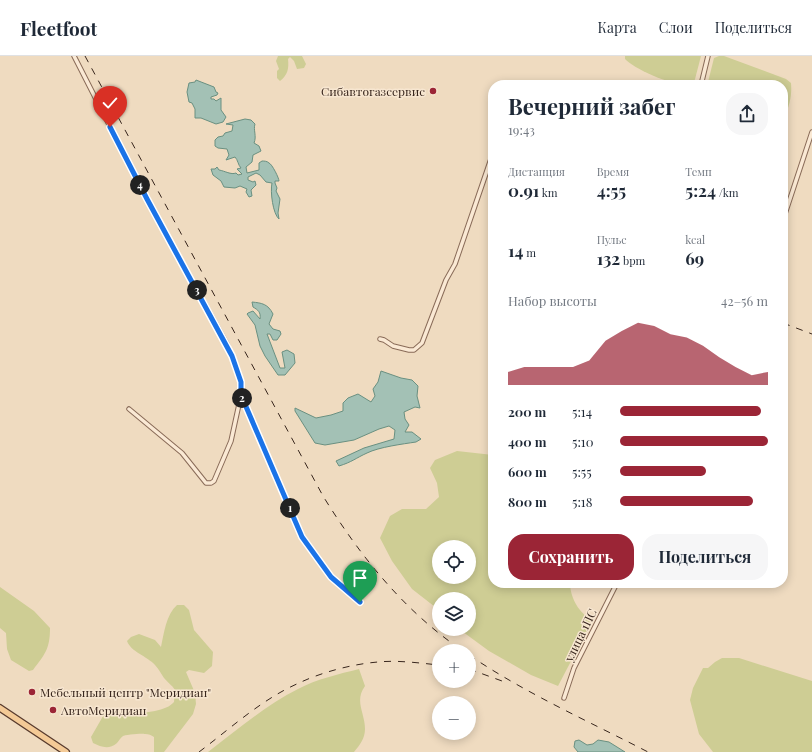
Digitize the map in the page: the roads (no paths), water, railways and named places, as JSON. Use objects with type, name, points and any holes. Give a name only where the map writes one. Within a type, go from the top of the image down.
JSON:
[{"type":"main road","points":[[0,708],[66,752]]},
{"type":"street","points":[[74,56],[147,199],[232,356],[241,382],[241,395],[231,440],[214,481],[209,484],[206,483],[182,453],[129,409]]},
{"type":"street","points":[[702,80],[708,56]]},
{"type":"street","points":[[788,205],[812,132]]},
{"type":"street","points":[[380,339],[393,346],[409,350],[414,350],[422,344],[446,280],[455,264],[488,168]]},
{"type":"street","points":[[241,395],[302,537],[331,577],[360,602]]},
{"type":"street","name":"улица 1ПС","points":[[564,698],[574,668],[614,588]]},
{"type":"railway","points":[[85,56],[323,496],[352,540],[385,581],[421,618],[454,644]]},
{"type":"railway","points":[[788,325],[812,334]]},
{"type":"railway","points":[[476,660],[534,694],[648,752]]},
{"type":"railway","points":[[199,752],[247,714],[272,697],[318,675],[348,667],[386,661],[432,664]]},
{"type":"railway","points":[[476,672],[502,681]]},
{"type":"place","name":"Сибавтогазсервис","points":[[433,91]]},
{"type":"place","name":"Мебельный центр \"Меридиан\"","points":[[32,692]]},
{"type":"place","name":"АвтоМеридиан","points":[[53,710]]}]
